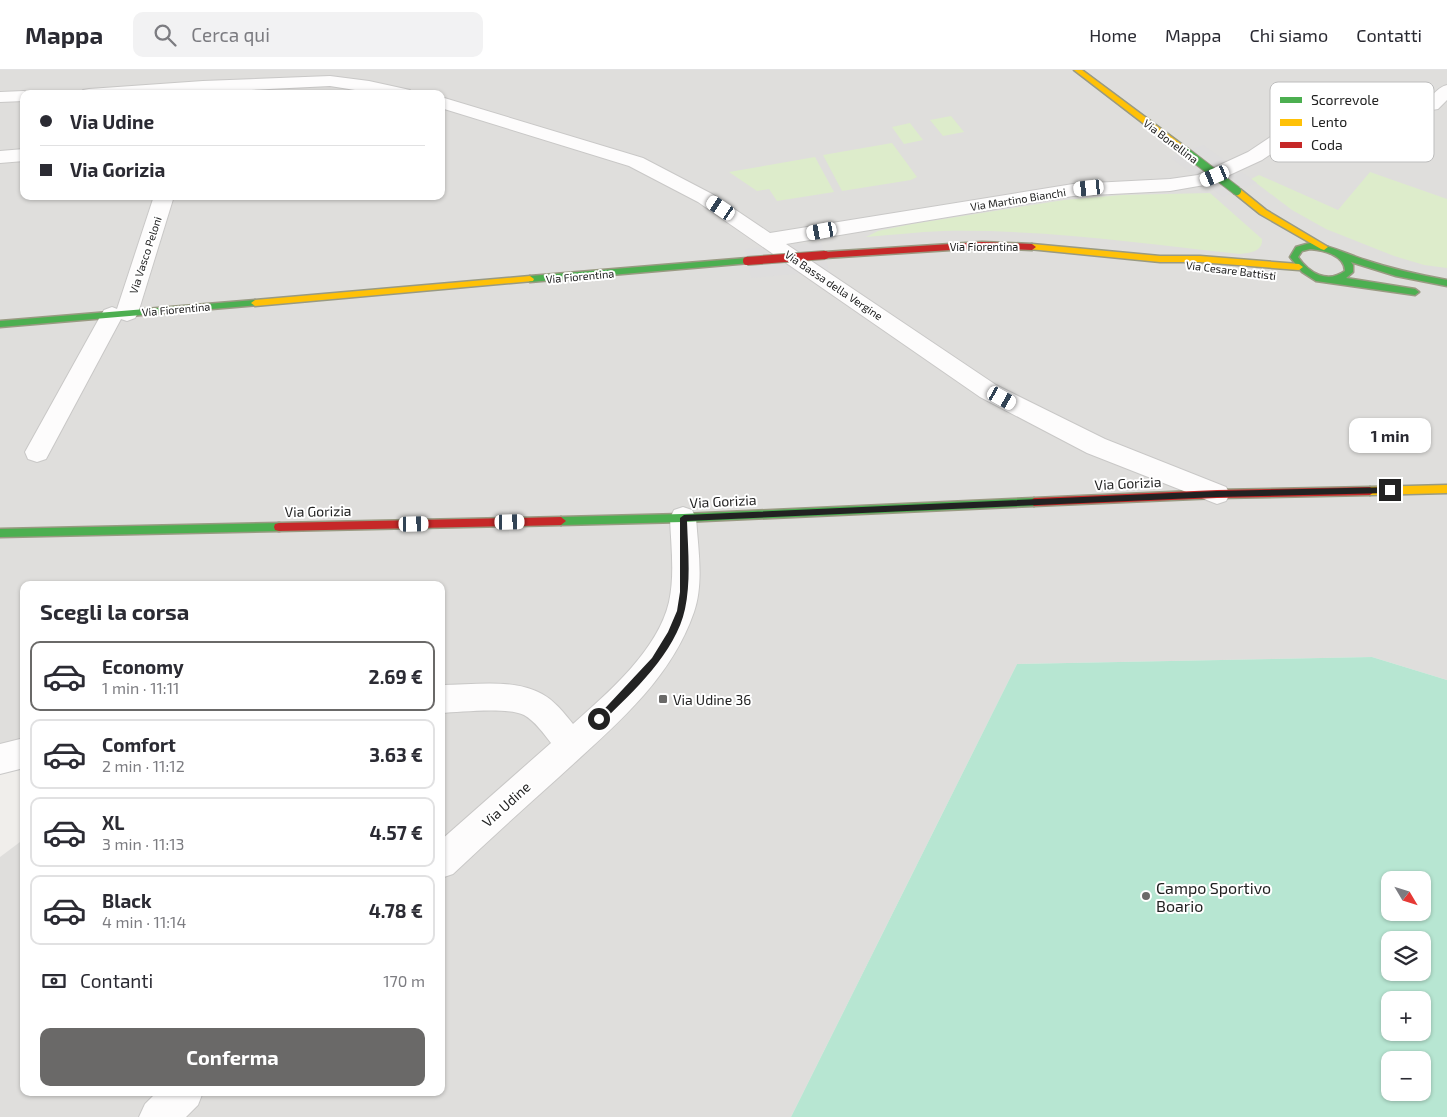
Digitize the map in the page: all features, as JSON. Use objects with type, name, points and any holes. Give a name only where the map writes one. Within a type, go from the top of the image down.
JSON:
[{"type":"main road","name":"Via Bonellina","points":[[1078,70],[1263,212],[1324,247]]},
{"type":"main road","name":"Via Bonellina","points":[[1263,212],[1290,246]]},
{"type":"main road","name":"Via Fiorentina","points":[[0,324],[747,261],[982,245],[1025,246],[1160,259]]},
{"type":"main road","points":[[1290,246],[1324,247],[1342,256],[1396,272],[1447,283]]},
{"type":"main road","name":"Via Cesare Battisti","points":[[1290,246],[1299,267],[1305,272],[1321,279]]},
{"type":"main road","points":[[1338,280],[1347,276],[1350,268],[1342,256]]},
{"type":"main road","name":"Via Cesare Battisti","points":[[1160,259],[1200,259],[1299,267]]},
{"type":"main road","name":"Via Cesare Battisti","points":[[1160,259],[1204,269],[1338,280],[1428,294]]},
{"type":"main road","name":"Via Gorizia","points":[[0,533],[684,518],[1217,494],[1447,489]]},
{"type":"street","points":[[131,90],[204,83],[330,81],[386,90]]},
{"type":"street","name":"Via Martino Bianchi","points":[[1434,103],[1447,90]]},
{"type":"street","points":[[0,97],[20,96]]},
{"type":"street","name":"Via Bassa della Vergine","points":[[445,103],[644,165],[682,184],[768,240],[988,391],[1090,443],[1217,494]]},
{"type":"street","name":"Via Martino Bianchi","points":[[768,240],[1073,190],[1170,185],[1202,180],[1255,156],[1270,146]]},
{"type":"street","points":[[0,157],[20,155]]},
{"type":"street","name":"Via Vasco Peloni","points":[[37,452],[120,314],[163,200]]},
{"type":"street","name":"Via Udine","points":[[445,858],[572,745],[627,692],[655,661],[671,634],[681,611],[684,592],[684,518]]},
{"type":"street","points":[[445,699],[517,699],[531,704],[542,712],[572,745]]},
{"type":"street","points":[[0,759],[20,753]]},
{"type":"street","points":[[158,1117],[181,1096]]},
{"type":"shaded area","points":[[0,70],[1447,70],[1447,680],[1372,657],[1017,664],[791,1117],[0,1117],[0,857],[20,842],[20,1096],[445,1096],[445,581],[20,581],[20,741],[0,748]]},
{"type":"green space","points":[[951,116],[964,132],[943,136],[930,120]]},
{"type":"green space","points":[[910,123],[923,140],[904,144],[892,127]]},
{"type":"green space","points":[[892,143],[917,177],[911,180],[842,191],[823,155]]},
{"type":"green space","points":[[815,157],[834,192],[777,201],[769,189],[757,191],[729,172]]},
{"type":"green space","points":[[1370,172],[1447,199],[1447,268],[1424,265],[1394,256],[1326,229],[1292,210],[1251,179],[1259,175],[1338,210]]},
{"type":"green space","points":[[1210,193],[1262,239],[1258,249],[1240,254],[1054,234],[1017,232],[933,231],[866,237],[878,231],[912,224],[1064,200],[1122,195]]},
{"type":"green space","name":"Campo Sportivo Boario","points":[[1372,657],[1447,680],[1447,1117],[791,1117],[1017,664]]},
{"type":"pier","points":[[1203,145],[1257,183],[1223,197],[1170,157]]},
{"type":"pier","points":[[821,242],[829,271],[751,278],[745,249]]},
{"type":"traffic: fast","points":[[1185,151],[1237,191]]},
{"type":"traffic: fast","points":[[1342,256],[1349,265],[1349,272],[1334,280],[1319,279],[1311,275],[1294,257],[1299,249],[1310,246],[1324,247],[1342,256],[1396,273],[1447,283]]},
{"type":"traffic: fast","points":[[530,279],[747,261]]},
{"type":"traffic: fast","points":[[1338,280],[1415,292]]},
{"type":"traffic: fast","points":[[0,324],[255,303]]},
{"type":"traffic: fast","points":[[561,521],[683,518],[1034,502]]},
{"type":"traffic: fast","points":[[0,533],[279,527]]},
{"type":"traffic: slow","points":[[1078,70],[1185,151]]},
{"type":"traffic: slow","points":[[1237,191],[1263,212],[1324,247]]},
{"type":"traffic: slow","points":[[1032,247],[1160,259],[1200,259],[1299,267]]},
{"type":"traffic: slow","points":[[255,303],[530,279]]},
{"type":"traffic: slow","points":[[1370,491],[1447,489]]},
{"type":"traffic: jam","points":[[825,255],[982,245],[1032,247]]},
{"type":"traffic: jam","points":[[747,261],[825,255]]},
{"type":"traffic: jam","points":[[1034,502],[1217,494],[1370,491]]},
{"type":"traffic: jam","points":[[279,527],[561,521]]},
{"type":"place","name":"Via Udine 36","points":[[663,699]]},
{"type":"place","name":"Campo Sportivo Boario","points":[[1146,896]]},
{"type":"route","points":[[599,719],[655,661],[671,634],[681,611],[684,592],[684,518],[1217,494],[1390,490]]}]
